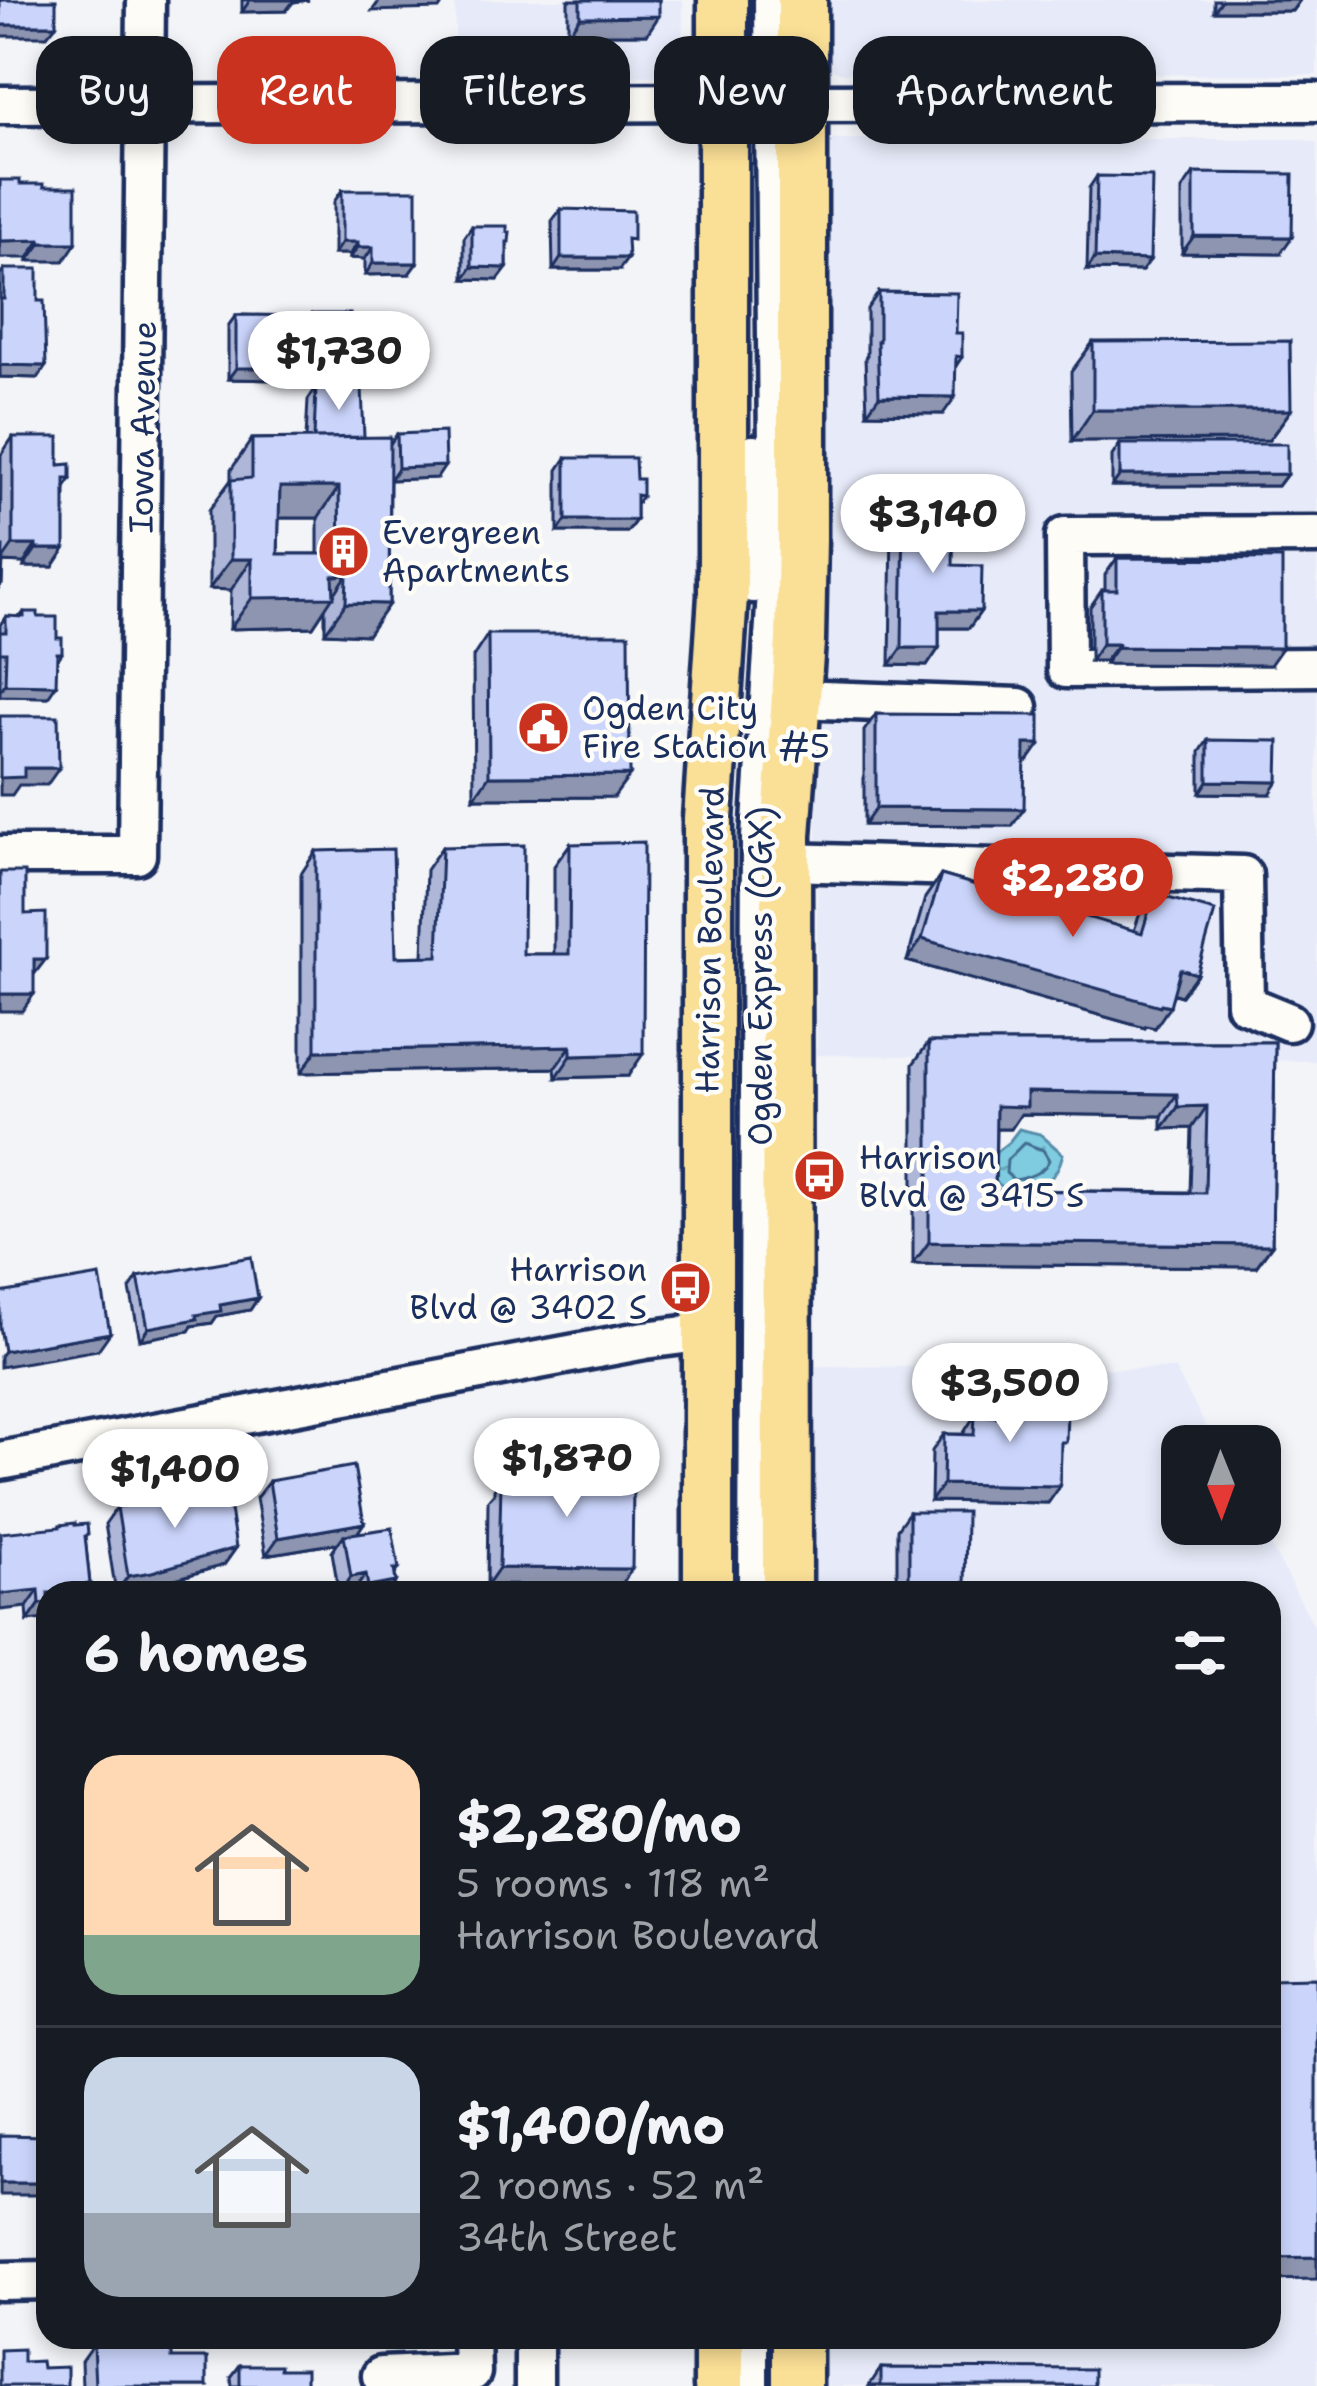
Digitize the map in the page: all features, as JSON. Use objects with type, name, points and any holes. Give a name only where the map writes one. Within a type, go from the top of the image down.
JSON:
[{"type":"main road","name":"Harrison Boulevard","points":[[723,0],[723,36]]},
{"type":"main road","points":[[802,0],[802,36]]},
{"type":"main road","name":"Harrison Boulevard","points":[[708,1581],[708,819],[723,596],[723,144]]},
{"type":"main road","points":[[787,1581],[786,862],[802,539],[802,144]]},
{"type":"main road","points":[[719,2349],[719,2386]]},
{"type":"main road","points":[[797,2349],[797,2386]]},
{"type":"street","name":"Iowa Avenue","points":[[146,0],[146,36]]},
{"type":"street","name":"Ogden Express (OGX)","points":[[736,1581],[735,842],[753,578],[752,0]]},
{"type":"street","name":"Ogden Express (OGX)","points":[[757,1581],[760,838],[778,541],[773,0]]},
{"type":"street","points":[[193,104],[654,102]]},
{"type":"street","points":[[829,103],[1317,102]]},
{"type":"street","points":[[0,105],[36,105]]},
{"type":"street","name":"Iowa Avenue","points":[[0,855],[137,855],[146,144]]},
{"type":"street","points":[[1317,535],[1065,536],[1066,669],[1317,667]]},
{"type":"street","points":[[795,699],[1019,706]]},
{"type":"street","points":[[786,862],[1243,874],[1245,1004],[1289,1022]]},
{"type":"street","points":[[0,1461],[707,1332]]},
{"type":"street","points":[[0,2281],[36,2280]]},
{"type":"street","points":[[381,2376],[472,2372],[471,2349]]},
{"type":"street","points":[[534,2349],[534,2386]]},
{"type":"street","points":[[749,2349],[749,2386]]},
{"type":"street","points":[[766,2386],[767,2349]]},
{"type":"shaded area","points":[[455,0],[683,0],[683,36],[654,36],[654,76],[630,76],[630,36],[455,36]]},
{"type":"shaded area","points":[[819,0],[1317,0],[1317,75],[1156,74],[1156,36],[853,36],[853,73],[843,73],[829,68],[829,36],[820,36]]},
{"type":"shaded area","points":[[1156,139],[1300,139],[1317,143],[1317,1061],[817,1055],[817,155],[829,142],[1156,144]]},
{"type":"shaded area","points":[[816,1366],[1175,1369],[1206,1425],[1161,1425],[1161,1545],[1270,1545],[1317,1631],[1317,2386],[816,2386],[816,2349],[1281,2349],[1281,1581],[816,1581]]},
{"type":"water","points":[[1019,1129],[1040,1134],[1063,1154],[1056,1172],[1045,1182],[1011,1193],[993,1180],[996,1152]]},
{"type":"building","points":[[0,0],[56,0],[56,25],[0,25]]},
{"type":"building","points":[[580,0],[659,0],[659,16],[580,17]]},
{"type":"building","points":[[1194,173],[1293,174],[1292,237],[1194,236]]},
{"type":"building","points":[[1097,176],[1152,177],[1150,260],[1095,258]]},
{"type":"building","points":[[0,180],[76,187],[76,243],[0,241]]},
{"type":"building","points":[[342,190],[417,190],[417,263],[373,263],[373,247],[342,242]]},
{"type":"building","points":[[561,209],[633,211],[628,258],[561,258]]},
{"type":"building","points":[[472,226],[507,226],[507,268],[472,267]]},
{"type":"building","points":[[4,269],[38,269],[46,366],[0,365]]},
{"type":"building","points":[[879,292],[957,293],[956,333],[962,333],[962,357],[956,356],[955,397],[879,396]]},
{"type":"building","points":[[350,314],[350,352],[306,352],[306,358],[283,358],[283,368],[236,368],[236,315]]},
{"type":"building","points":[[1290,341],[1291,410],[1093,410],[1093,342]]},
{"type":"building","points":[[316,388],[362,388],[364,437],[314,438]]},
{"type":"building","points":[[444,432],[445,466],[398,468],[397,434]]},
{"type":"building","points":[[13,437],[59,437],[59,465],[71,464],[71,479],[65,479],[65,549],[13,545]]},
{"type":"building","points":[[390,437],[389,604],[346,603],[347,575],[333,576],[334,597],[252,598],[252,559],[231,559],[231,480],[252,478],[252,439]],"holes":[[[280,487],[339,487],[340,554],[278,554]]]},
{"type":"building","points":[[1120,444],[1287,444],[1287,474],[1120,475]]},
{"type":"building","points":[[566,458],[635,458],[636,479],[642,479],[642,496],[636,495],[636,520],[566,520]]},
{"type":"building","points":[[904,507],[954,508],[953,565],[982,566],[981,611],[939,611],[939,648],[902,648]]},
{"type":"building","points":[[1117,558],[1282,559],[1282,648],[1102,644],[1102,590],[1117,590]]},
{"type":"building","points":[[24,612],[57,617],[62,653],[57,653],[56,685],[5,684],[6,652],[0,652],[0,632],[6,632],[6,616],[24,617]]},
{"type":"building","name":"Ogden City Fire Station #5","points":[[488,634],[629,634],[630,775],[489,776]]},
{"type":"building","points":[[876,714],[1040,715],[1040,744],[1025,744],[1024,809],[876,808]]},
{"type":"building","points":[[0,716],[58,716],[59,768],[24,768],[24,777],[0,778]]},
{"type":"building","points":[[1208,740],[1279,741],[1278,782],[1208,781]]},
{"type":"building","points":[[644,842],[643,1054],[571,1056],[571,1046],[316,1051],[316,851],[393,849],[396,957],[438,956],[442,847],[524,845],[523,954],[569,954],[570,844]]},
{"type":"building","points":[[0,872],[25,872],[25,914],[46,913],[46,959],[34,959],[34,994],[0,994]]},
{"type":"building","points":[[941,875],[1142,933],[1154,894],[1215,911],[1197,974],[1180,969],[1170,1006],[1160,1006],[922,939]]},
{"type":"building","points":[[929,1042],[1275,1042],[1272,1245],[929,1242]],"holes":[[[1027,1092],[1177,1094],[1178,1107],[1207,1106],[1205,1193],[995,1190],[996,1106],[1027,1107]]]},
{"type":"building","points":[[251,1257],[258,1298],[220,1305],[221,1311],[196,1315],[197,1319],[148,1328],[138,1277]]},
{"type":"building","points":[[100,1276],[110,1333],[4,1351],[0,1293]]},
{"type":"building","points":[[1014,1390],[1054,1390],[1053,1409],[1067,1410],[1060,1486],[943,1484],[944,1434],[974,1435],[979,1412],[1004,1417],[1004,1408],[1014,1408]]},
{"type":"building","points":[[581,1462],[623,1462],[623,1483],[633,1483],[632,1569],[499,1568],[501,1483],[506,1483],[506,1471],[539,1471],[539,1481],[581,1482]]},
{"type":"building","points":[[354,1466],[364,1523],[278,1538],[269,1481]]},
{"type":"building","points":[[227,1490],[236,1548],[128,1576],[117,1507]]},
{"type":"building","points":[[909,1512],[966,1512],[965,1581],[909,1581]]},
{"type":"building","points":[[87,1524],[90,1581],[36,1581],[36,1590],[0,1594],[0,1533]]},
{"type":"building","points":[[392,1528],[399,1569],[394,1569],[396,1581],[367,1581],[366,1574],[351,1577],[344,1535]]},
{"type":"building","points":[[1317,1977],[1317,2257],[1281,2258],[1281,1978]]},
{"type":"building","points":[[0,2135],[36,2136],[36,2183],[0,2183]]},
{"type":"building","points":[[23,2349],[23,2362],[41,2361],[42,2368],[67,2367],[67,2386],[0,2386],[0,2350]]},
{"type":"building","points":[[93,2349],[172,2349],[172,2358],[207,2358],[207,2386],[95,2386]]},
{"type":"building","points":[[240,2365],[306,2369],[306,2386],[240,2386]]},
{"type":"building","points":[[881,2368],[1094,2369],[1094,2386],[881,2386]]},
{"type":"place","name":"Evergreen Apartments","points":[[343,551]]},
{"type":"place","name":"Ogden City Fire Station #5","points":[[543,727]]},
{"type":"place","name":"Harrison Blvd @ 3415 S","points":[[820,1176]]},
{"type":"place","name":"Harrison Blvd @ 3402 S","points":[[686,1288]]}]
